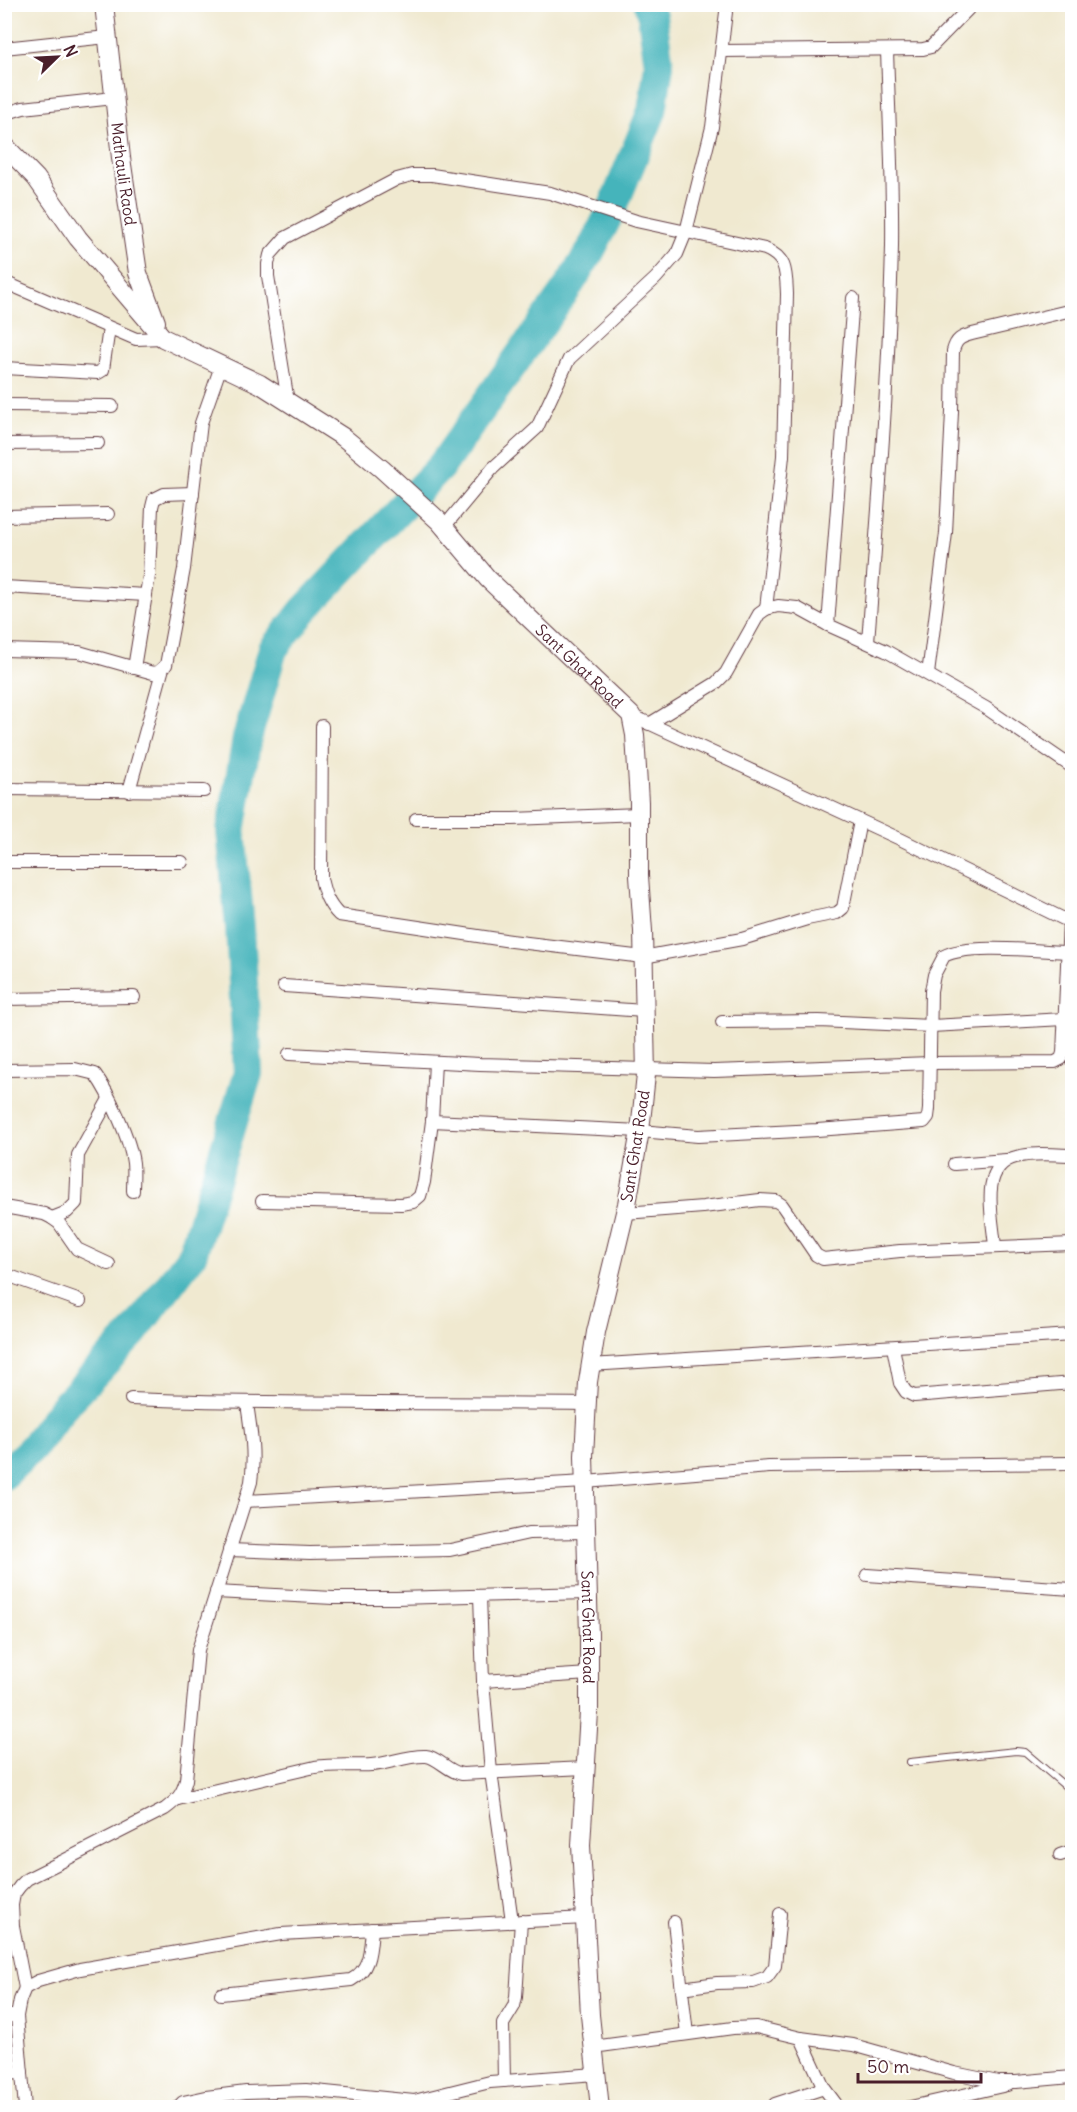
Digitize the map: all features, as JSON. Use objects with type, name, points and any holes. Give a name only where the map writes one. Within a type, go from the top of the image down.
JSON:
[{"type":"street","name":"Mathauli Raod","points":[[104,4],[114,98],[138,273],[163,338]]},
{"type":"street","points":[[442,524],[493,468],[537,428],[569,359],[656,278],[676,254],[686,232],[712,127],[727,4]]},
{"type":"street","points":[[722,51],[923,49],[931,47],[973,4]]},
{"type":"street","points":[[4,48],[107,37]]},
{"type":"street","points":[[868,642],[881,476],[892,243],[887,50]]},
{"type":"street","points":[[4,114],[23,108],[114,98]]},
{"type":"street","points":[[4,145],[36,178],[78,238],[163,338]]},
{"type":"street","points":[[288,402],[268,276],[270,255],[285,238],[398,179],[412,175],[432,175],[550,194],[636,221],[775,253],[783,262],[786,273],[783,456],[766,609]]},
{"type":"street","points":[[4,282],[136,339],[163,338]]},
{"type":"street","points":[[828,625],[853,298]]},
{"type":"street","points":[[928,674],[946,533],[955,343],[961,337],[972,333],[1072,310]]},
{"type":"street","points":[[4,368],[98,373],[103,370],[109,328]]},
{"type":"street","name":"Sant Ghat Road","points":[[163,338],[260,384],[342,437],[382,469],[442,524],[488,579],[631,715],[635,735],[639,814],[645,1069],[640,1131],[625,1213],[596,1332],[591,1365],[587,1404],[585,1482],[589,1712],[581,1845],[593,2047],[600,2108]]},
{"type":"street","points":[[129,791],[171,644],[184,569],[201,423],[221,366]]},
{"type":"street","points":[[4,405],[112,406]]},
{"type":"street","points":[[4,444],[98,443]]},
{"type":"street","points":[[134,668],[146,595],[154,499],[164,494],[193,493]]},
{"type":"street","points":[[4,516],[108,514]]},
{"type":"street","points":[[4,588],[146,595]]},
{"type":"street","points":[[649,724],[721,678],[732,664],[759,615],[766,609],[786,605],[868,642],[928,674],[986,708],[1072,765]]},
{"type":"street","points":[[4,650],[79,652],[153,673],[163,668]]},
{"type":"street","points":[[289,1054],[435,1062],[714,1071],[930,1063],[1055,1062],[1061,1059],[1067,952],[1071,922],[631,715]]},
{"type":"street","points":[[322,726],[321,878],[325,894],[332,908],[339,915],[511,941],[643,957],[742,939],[807,919],[837,913],[843,908],[846,899],[860,821]]},
{"type":"street","points":[[4,789],[204,791]]},
{"type":"street","points":[[416,819],[513,819],[639,814]]},
{"type":"street","points":[[4,862],[182,862]]},
{"type":"street","points":[[432,1121],[698,1136],[924,1122],[928,1117],[931,991],[934,975],[944,956],[950,952],[994,950],[1067,952]]},
{"type":"street","points":[[284,986],[644,1011]]},
{"type":"street","points":[[4,999],[134,997]]},
{"type":"street","points":[[722,1022],[819,1022],[931,1026],[1064,1019]]},
{"type":"street","points":[[262,1202],[400,1204],[413,1202],[420,1196],[424,1182],[432,1121],[435,1062]]},
{"type":"street","points":[[4,1070],[75,1069],[94,1074],[109,1099],[129,1144],[133,1165],[133,1191]]},
{"type":"street","points":[[52,1218],[67,1212],[76,1203],[78,1155],[109,1099]]},
{"type":"street","points":[[954,1164],[1006,1160],[1018,1156],[1072,1155]]},
{"type":"street","points":[[995,1247],[992,1177],[997,1167],[1006,1160]]},
{"type":"street","points":[[625,1213],[760,1200],[776,1201],[782,1205],[816,1255],[823,1259],[900,1251],[1072,1244]]},
{"type":"street","points":[[4,1207],[44,1214],[52,1218],[59,1222],[77,1249],[109,1263]]},
{"type":"street","points":[[4,1274],[80,1301]]},
{"type":"street","points":[[591,1365],[1072,1335]]},
{"type":"street","points":[[893,1347],[900,1383],[906,1392],[915,1396],[1072,1383]]},
{"type":"street","points":[[131,1399],[247,1404],[436,1402],[587,1404]]},
{"type":"street","points":[[25,2108],[22,2072],[11,2016],[25,1988],[13,1926],[14,1894],[27,1880],[165,1809],[183,1792],[198,1650],[251,1482],[254,1463],[247,1404]]},
{"type":"street","points":[[245,1501],[585,1482],[769,1467],[1072,1463]]},
{"type":"street","points":[[229,1550],[310,1552],[450,1550],[529,1533],[586,1532]]},
{"type":"street","points":[[867,1575],[1072,1589]]},
{"type":"street","points":[[216,1592],[333,1598],[588,1593]]},
{"type":"street","points":[[480,1596],[483,1681],[491,1772],[517,1921],[516,1997],[514,2006],[503,2024],[504,2081]]},
{"type":"street","points":[[483,1681],[589,1674]]},
{"type":"street","points":[[178,1799],[331,1764],[371,1765],[412,1757],[428,1756],[453,1772],[462,1774],[585,1768]]},
{"type":"street","points":[[1060,1855],[1072,1851]]},
{"type":"street","points":[[681,1988],[717,1983],[753,1982],[767,1977],[775,1966],[780,1914]]},
{"type":"street","points":[[25,1988],[38,1981],[80,1969],[281,1934],[585,1918]]},
{"type":"street","points":[[674,1922],[687,2034]]},
{"type":"street","points":[[221,1994],[351,1980],[363,1972],[367,1964],[372,1929]]},
{"type":"street","points":[[593,2047],[747,2026],[801,2038],[853,2044],[954,2073],[992,2081],[1016,2082],[1072,2077]]},
{"type":"street","points":[[801,2038],[824,2088],[839,2108]]},
{"type":"street","points":[[4,2075],[22,2072]]},
{"type":"street","points":[[177,2108],[183,2102],[193,2098],[246,2092],[306,2090],[413,2104],[490,2082],[596,2074]]},
{"type":"street","points":[[906,2108],[1016,2082]]},
{"type":"street","points":[[772,2108],[775,2104],[824,2088]]},
{"type":"lane","points":[[910,1762],[1025,1752],[1072,1792]]},
{"type":"waterway","points":[[4,1475],[33,1447],[63,1407],[133,1333],[192,1255],[248,1073],[240,927],[231,831],[247,738],[273,649],[304,610],[442,465],[566,290],[591,250],[612,209],[652,111],[659,65],[652,16],[648,4]]}]
